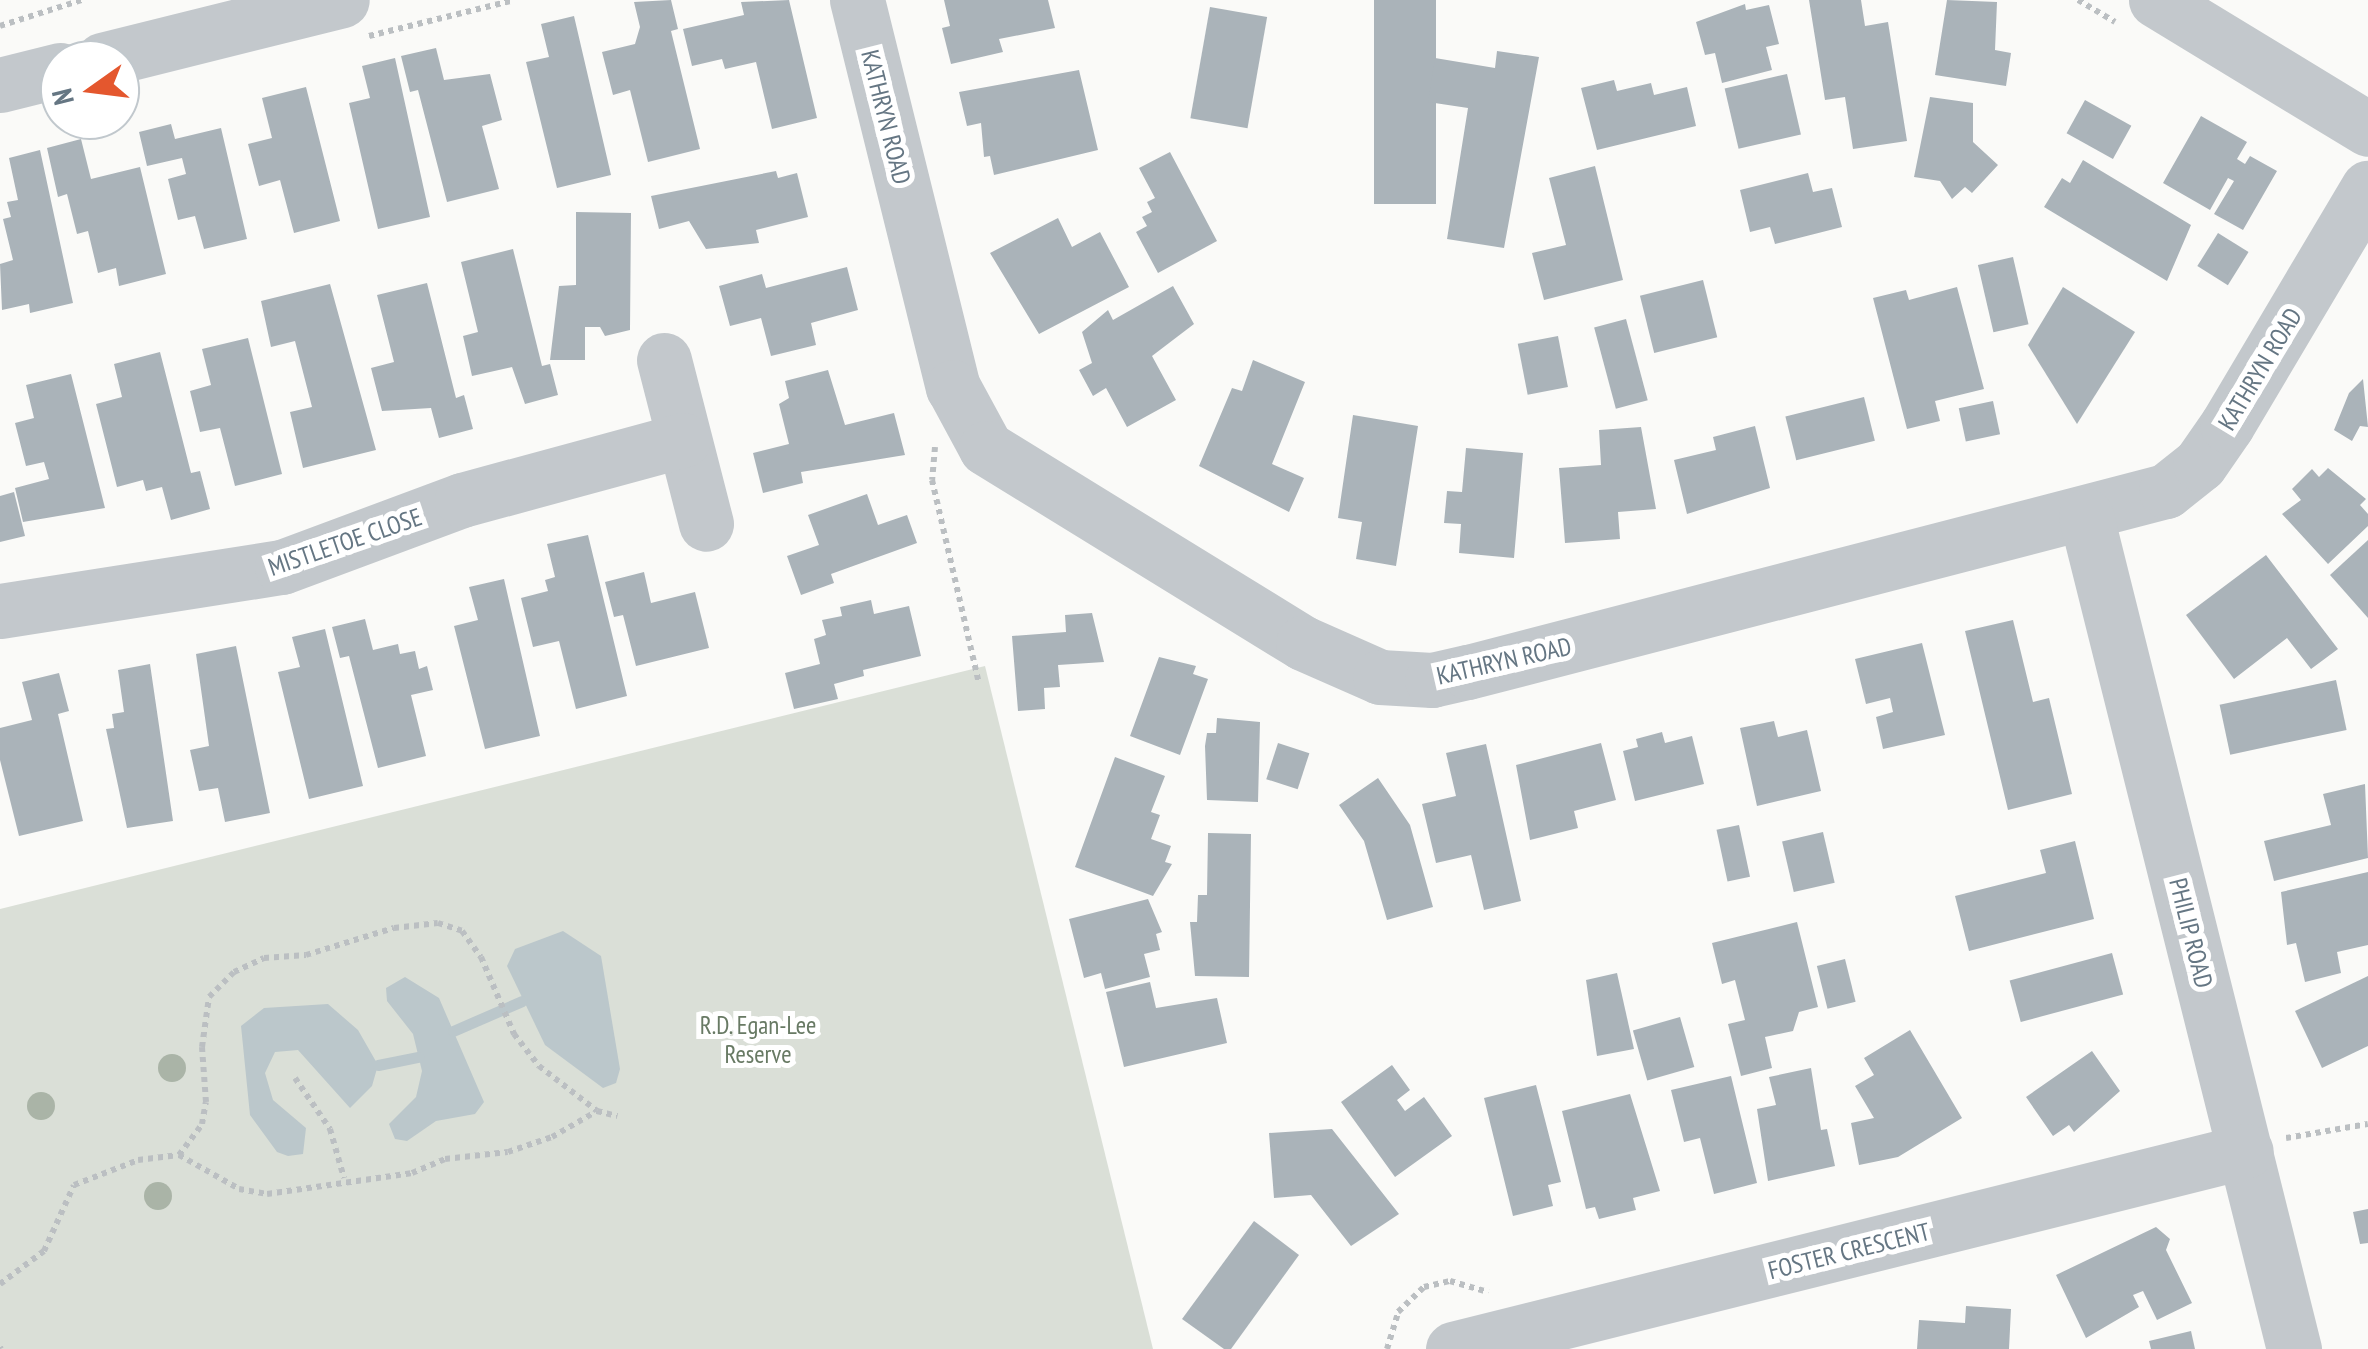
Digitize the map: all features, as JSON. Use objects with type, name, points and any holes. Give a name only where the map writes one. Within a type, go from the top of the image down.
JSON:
[{"type":"street","points":[[140,50],[342,0]]},
{"type":"street","name":"KATHRYN ROAD","points":[[857,0],[953,387],[986,448],[1354,669],[1380,678],[1432,680],[2086,516],[2166,491],[2200,464],[2368,188]]},
{"type":"street","points":[[2156,0],[2368,129]]},
{"type":"street","points":[[0,86],[40,75]]},
{"type":"street","points":[[664,360],[706,524]]},
{"type":"street","name":"MISTLETOE CLOSE","points":[[0,610],[282,567],[462,500],[683,440]]},
{"type":"street","name":"PHILIP ROAD","points":[[2086,516],[2264,1146],[2294,1349]]},
{"type":"street","name":"FOSTER CRESCENT","points":[[1453,1349],[2264,1146]]},
{"type":"path","points":[[0,26],[82,0]]},
{"type":"path","points":[[947,453],[937,440],[929,462],[979,684]]},
{"type":"path","points":[[179,1156],[202,1124],[206,1102],[202,1047],[209,997],[234,972],[264,958],[306,955],[423,924],[462,930],[514,1034],[538,1066],[598,1111],[617,1116]]},
{"type":"path","points":[[295,1078],[330,1129],[344,1178]]},
{"type":"path","points":[[0,1284],[44,1251],[74,1185],[138,1160],[179,1156],[239,1189],[267,1194],[344,1178],[412,1173],[444,1159],[508,1152],[552,1137],[598,1111]]},
{"type":"path","points":[[2264,1146],[2358,1122],[2368,1115]]},
{"type":"path","points":[[2358,1122],[2368,1124]]},
{"type":"green space","name":"R.D. Egan-Lee Reserve","points":[[985,666],[1153,1349],[0,1349],[0,909]]},
{"type":"shaded area","points":[[563,931],[601,956],[620,1069],[616,1083],[603,1088],[545,1045],[507,966],[515,949]]},
{"type":"shaded area","points":[[405,977],[439,998],[484,1102],[475,1114],[436,1121],[407,1141],[395,1139],[389,1124],[416,1097],[422,1071],[413,1034],[387,1001],[386,988]]},
{"type":"shaded area","points":[[328,1004],[358,1030],[378,1065],[372,1086],[350,1108],[298,1050],[275,1052],[265,1073],[273,1100],[306,1128],[303,1154],[288,1156],[277,1152],[250,1115],[241,1026],[264,1008]]},
{"type":"building","points":[[671,0],[678,29],[671,31],[700,149],[648,162],[630,90],[613,95],[602,52],[635,44],[640,27],[634,2]]},
{"type":"building","points":[[789,0],[817,118],[772,129],[756,62],[725,69],[722,59],[692,66],[683,29],[744,15],[741,2]]},
{"type":"building","points":[[944,0],[1048,0],[1055,28],[999,39],[1003,52],[951,64],[942,28],[950,26]]},
{"type":"building","points":[[1374,0],[1436,0],[1436,204],[1374,204]]},
{"type":"building","points":[[1809,0],[1861,0],[1865,26],[1888,22],[1907,141],[1853,149],[1845,97],[1825,100]]},
{"type":"building","points":[[1947,0],[1997,2],[1995,50],[2011,53],[2006,86],[1935,75]]},
{"type":"building","points":[[1745,4],[1746,10],[1769,5],[1779,44],[1766,47],[1772,70],[1722,83],[1715,53],[1705,55],[1696,22]]},
{"type":"building","points":[[1210,7],[1267,17],[1247,128],[1190,118]]},
{"type":"building","points":[[574,16],[611,175],[557,188],[526,62],[549,57],[541,24]]},
{"type":"building","points":[[436,48],[444,80],[490,74],[502,120],[482,126],[499,189],[447,202],[418,90],[410,92],[401,56]]},
{"type":"building","points":[[1497,51],[1539,57],[1504,248],[1447,239],[1468,108],[1428,102],[1435,58],[1495,68]]},
{"type":"building","points":[[395,58],[430,217],[378,229],[349,103],[370,98],[362,66]]},
{"type":"building","points":[[1079,70],[1098,150],[994,175],[990,156],[984,157],[981,123],[967,126],[959,92]]},
{"type":"building","points":[[1787,74],[1801,134],[1739,149],[1725,88]]},
{"type":"building","points":[[1614,80],[1617,91],[1651,83],[1654,95],[1687,87],[1696,126],[1597,150],[1581,88]]},
{"type":"building","points":[[306,87],[340,221],[294,233],[280,180],[259,186],[248,144],[272,138],[262,98]]},
{"type":"building","points":[[1930,97],[1973,103],[1973,142],[1998,165],[1972,193],[1965,187],[1952,199],[1940,181],[1914,177]]},
{"type":"building","points":[[2085,100],[2131,126],[2113,159],[2067,133]]},
{"type":"building","points":[[2201,116],[2247,142],[2237,159],[2245,164],[2250,156],[2277,171],[2243,230],[2214,214],[2234,181],[2228,178],[2210,210],[2163,183]]},
{"type":"building","points":[[171,124],[175,139],[221,128],[247,239],[204,249],[195,216],[178,220],[168,179],[186,174],[182,158],[147,166],[140,132]]},
{"type":"building","points":[[81,140],[91,179],[140,167],[166,274],[119,286],[116,268],[98,273],[88,231],[77,234],[67,194],[58,197],[47,148]]},
{"type":"building","points":[[40,150],[73,303],[30,313],[29,304],[2,310],[0,264],[13,260],[3,219],[11,217],[7,202],[18,200],[9,158]]},
{"type":"building","points":[[1170,152],[1217,241],[1158,273],[1136,232],[1147,226],[1142,217],[1152,212],[1147,202],[1155,198],[1139,168]]},
{"type":"building","points":[[2083,160],[2191,225],[2167,281],[2044,207],[2062,178],[2070,183]]},
{"type":"building","points":[[1595,166],[1623,280],[1544,300],[1532,253],[1566,245],[1549,178]]},
{"type":"building","points":[[776,171],[778,178],[797,173],[808,217],[756,230],[759,243],[706,249],[689,221],[659,229],[651,196]]},
{"type":"building","points":[[1808,173],[1813,192],[1832,188],[1842,227],[1775,244],[1770,227],[1750,232],[1740,190]]},
{"type":"building","points":[[576,212],[631,213],[630,330],[605,336],[600,327],[585,327],[585,360],[550,360],[559,286],[576,285]]},
{"type":"building","points":[[1058,218],[1072,247],[1100,232],[1129,287],[1039,334],[990,253]]},
{"type":"building","points":[[2218,233],[2249,252],[2228,285],[2197,266]]},
{"type":"building","points":[[513,249],[542,366],[550,364],[558,395],[525,404],[512,367],[472,376],[463,336],[478,332],[461,262]]},
{"type":"building","points":[[2013,257],[2029,324],[1993,332],[1978,265]]},
{"type":"building","points":[[847,267],[858,310],[811,323],[816,345],[771,356],[761,318],[730,326],[719,286],[762,274],[766,288]]},
{"type":"building","points":[[1703,280],[1717,337],[1654,353],[1640,296]]},
{"type":"building","points":[[427,283],[456,398],[464,395],[473,429],[439,438],[431,408],[382,411],[371,368],[394,362],[377,295]]},
{"type":"building","points":[[330,284],[376,450],[303,468],[290,412],[312,407],[295,341],[271,347],[261,301]]},
{"type":"building","points":[[1173,286],[1194,324],[1152,356],[1176,400],[1127,427],[1106,388],[1093,396],[1079,370],[1092,363],[1082,332],[1108,310],[1113,320]]},
{"type":"building","points":[[1957,287],[1984,389],[1935,401],[1940,421],[1907,429],[1873,298],[1906,290],[1909,300]]},
{"type":"building","points":[[2063,287],[2135,332],[2077,424],[2028,345]]},
{"type":"building","points":[[1626,319],[1648,400],[1616,409],[1594,328]]},
{"type":"building","points":[[1558,336],[1568,387],[1528,395],[1518,344]]},
{"type":"building","points":[[248,338],[282,474],[235,486],[220,428],[200,432],[190,391],[211,385],[202,349]]},
{"type":"building","points":[[160,352],[191,473],[200,471],[210,509],[171,520],[162,487],[146,491],[143,480],[117,487],[96,404],[122,397],[114,364]]},
{"type":"building","points":[[1253,360],[1305,382],[1272,464],[1304,478],[1289,512],[1199,466],[1232,388],[1242,391]]},
{"type":"building","points":[[828,370],[845,425],[894,413],[905,455],[801,472],[803,483],[763,493],[753,453],[789,444],[779,404],[789,398],[785,381]]},
{"type":"building","points":[[71,374],[105,508],[23,522],[15,488],[49,479],[44,462],[26,466],[15,423],[34,418],[26,385]]},
{"type":"building","points":[[2363,379],[2368,427],[2360,426],[2352,441],[2334,430],[2349,393]]},
{"type":"building","points":[[1864,397],[1875,441],[1796,460],[1785,417]]},
{"type":"building","points":[[1993,401],[2000,434],[1966,442],[1959,408]]},
{"type":"building","points":[[1353,415],[1418,426],[1396,566],[1356,559],[1362,522],[1338,518]]},
{"type":"building","points":[[1755,426],[1770,488],[1687,514],[1674,460],[1716,450],[1713,437]]},
{"type":"building","points":[[1641,427],[1656,509],[1618,512],[1620,539],[1565,543],[1559,468],[1601,465],[1599,430]]},
{"type":"building","points":[[1466,448],[1523,453],[1514,558],[1459,553],[1461,524],[1444,523],[1447,491],[1462,492]]},
{"type":"building","points":[[2328,468],[2366,499],[2360,505],[2368,514],[2368,526],[2328,564],[2282,514],[2301,500],[2292,489],[2312,469],[2319,477]]},
{"type":"building","points":[[14,492],[25,536],[0,542],[0,496]]},
{"type":"building","points":[[867,494],[878,525],[907,515],[917,543],[831,574],[834,583],[801,595],[787,556],[819,545],[808,515]]},
{"type":"building","points":[[588,535],[627,696],[576,709],[559,641],[533,647],[521,598],[548,591],[545,580],[555,577],[547,544]]},
{"type":"building","points":[[2368,540],[2368,618],[2330,575]]},
{"type":"building","points":[[2266,555],[2338,649],[2311,669],[2287,638],[2234,679],[2186,615]]},
{"type":"building","points":[[644,572],[651,603],[695,592],[709,648],[636,666],[623,615],[614,617],[605,582]]},
{"type":"building","points":[[504,579],[540,736],[485,749],[454,626],[478,620],[469,587]]},
{"type":"building","points":[[871,600],[874,614],[909,606],[921,656],[863,670],[864,676],[834,684],[838,699],[794,709],[785,673],[820,664],[814,639],[826,635],[822,620],[842,616],[840,607]]},
{"type":"building","points":[[1092,613],[1104,662],[1058,665],[1060,687],[1044,688],[1045,709],[1018,711],[1012,636],[1066,632],[1065,615]]},
{"type":"building","points":[[365,619],[373,650],[398,644],[400,654],[415,651],[419,669],[427,666],[433,690],[411,695],[426,756],[378,768],[349,656],[340,658],[332,627]]},
{"type":"building","points":[[2013,620],[2033,702],[2049,698],[2072,794],[2008,810],[1965,631]]},
{"type":"building","points":[[325,629],[363,786],[309,799],[278,672],[300,667],[292,637]]},
{"type":"building","points":[[1922,643],[1945,735],[1883,749],[1876,717],[1893,712],[1890,698],[1866,704],[1855,659]]},
{"type":"building","points":[[236,646],[270,813],[225,822],[218,788],[199,791],[190,750],[209,746],[196,654]]},
{"type":"building","points":[[1159,657],[1196,666],[1193,674],[1208,679],[1180,755],[1130,736]]},
{"type":"building","points":[[150,664],[173,821],[127,828],[106,729],[114,728],[112,714],[124,712],[118,670]]},
{"type":"building","points":[[59,673],[69,711],[58,714],[83,821],[19,836],[0,760],[0,728],[32,720],[22,682]]},
{"type":"building","points":[[2336,680],[2347,730],[2230,755],[2220,705]]},
{"type":"building","points":[[1217,718],[1260,722],[1258,802],[1207,800],[1205,746],[1207,733],[1216,733]]},
{"type":"building","points":[[1774,721],[1778,737],[1807,730],[1821,791],[1757,806],[1740,728]]},
{"type":"building","points":[[1662,732],[1665,743],[1692,736],[1704,784],[1635,801],[1623,751],[1638,747],[1636,739]]},
{"type":"building","points":[[1278,743],[1309,753],[1298,789],[1266,779]]},
{"type":"building","points":[[1601,743],[1616,800],[1574,811],[1578,828],[1530,840],[1516,765]]},
{"type":"building","points":[[1486,744],[1521,901],[1484,910],[1471,855],[1436,863],[1422,804],[1456,796],[1446,753]]},
{"type":"building","points":[[1115,757],[1165,776],[1151,812],[1160,815],[1151,839],[1171,846],[1165,862],[1172,864],[1153,896],[1075,867]]},
{"type":"building","points":[[1378,778],[1410,825],[1433,907],[1387,920],[1364,841],[1339,805]]},
{"type":"building","points":[[2365,784],[2368,858],[2274,881],[2264,841],[2331,825],[2323,794]]},
{"type":"building","points":[[1739,825],[1750,877],[1728,882],[1717,830]]},
{"type":"building","points":[[1823,832],[1835,883],[1794,892],[1782,841]]},
{"type":"building","points":[[1208,833],[1251,834],[1249,977],[1195,976],[1190,922],[1197,922],[1198,895],[1207,895]]},
{"type":"building","points":[[2075,841],[2094,919],[1969,951],[1955,896],[2046,873],[2040,850]]},
{"type":"building","points":[[2368,872],[2368,945],[2337,952],[2341,973],[2305,982],[2296,943],[2287,945],[2281,892]]},
{"type":"building","points":[[1148,899],[1162,932],[1156,934],[1160,950],[1144,954],[1150,977],[1105,989],[1101,973],[1084,978],[1069,919]]},
{"type":"building","points":[[1797,922],[1818,1007],[1799,1012],[1793,1031],[1765,1037],[1772,1068],[1741,1076],[1728,1024],[1745,1020],[1735,980],[1722,984],[1712,943]]},
{"type":"building","points":[[2112,953],[2123,995],[2021,1022],[2010,980]]},
{"type":"building","points":[[1845,959],[1856,1002],[1828,1009],[1817,966]]},
{"type":"building","points":[[1617,973],[1634,1049],[1597,1056],[1586,980]]},
{"type":"building","points":[[2368,976],[2368,1046],[2322,1068],[2295,1011]]},
{"type":"building","points":[[1150,982],[1156,1008],[1217,998],[1227,1043],[1124,1067],[1106,992]]},
{"type":"building","points":[[1680,1017],[1694,1067],[1647,1080],[1633,1031]]},
{"type":"building","points":[[1910,1030],[1962,1118],[1898,1157],[1859,1165],[1851,1123],[1874,1118],[1855,1086],[1874,1075],[1864,1058]]},
{"type":"building","points":[[2092,1051],[2120,1091],[2074,1132],[2069,1125],[2053,1136],[2026,1097]]},
{"type":"building","points":[[1392,1065],[1410,1090],[1397,1100],[1405,1111],[1424,1097],[1452,1136],[1395,1177],[1341,1102]]},
{"type":"building","points":[[1811,1068],[1821,1130],[1827,1129],[1835,1166],[1768,1181],[1757,1109],[1776,1105],[1769,1077]]},
{"type":"building","points":[[1731,1076],[1757,1183],[1714,1194],[1700,1138],[1684,1142],[1671,1090]]},
{"type":"building","points":[[1536,1085],[1561,1182],[1548,1185],[1553,1206],[1513,1216],[1484,1098]]},
{"type":"building","points":[[1630,1094],[1660,1191],[1633,1198],[1636,1210],[1599,1219],[1595,1207],[1586,1209],[1562,1111]]},
{"type":"building","points":[[1332,1129],[1399,1214],[1351,1246],[1311,1195],[1274,1198],[1269,1133]]},
{"type":"building","points":[[2368,1209],[2368,1243],[2360,1244],[2353,1212]]},
{"type":"building","points":[[1254,1221],[1299,1255],[1231,1349],[1224,1349],[1182,1319]]},
{"type":"building","points":[[2156,1227],[2170,1239],[2166,1250],[2192,1303],[2157,1320],[2143,1291],[2133,1295],[2139,1307],[2086,1338],[2056,1275]]},
{"type":"building","points":[[1966,1306],[2011,1309],[2009,1349],[1917,1349],[1919,1320],[1965,1323]]},
{"type":"building","points":[[2191,1331],[2195,1349],[2151,1349],[2149,1341]]},
{"type":"waterway","points":[[453,1031],[522,1001]]},
{"type":"waterway","points":[[378,1065],[418,1057]]}]
